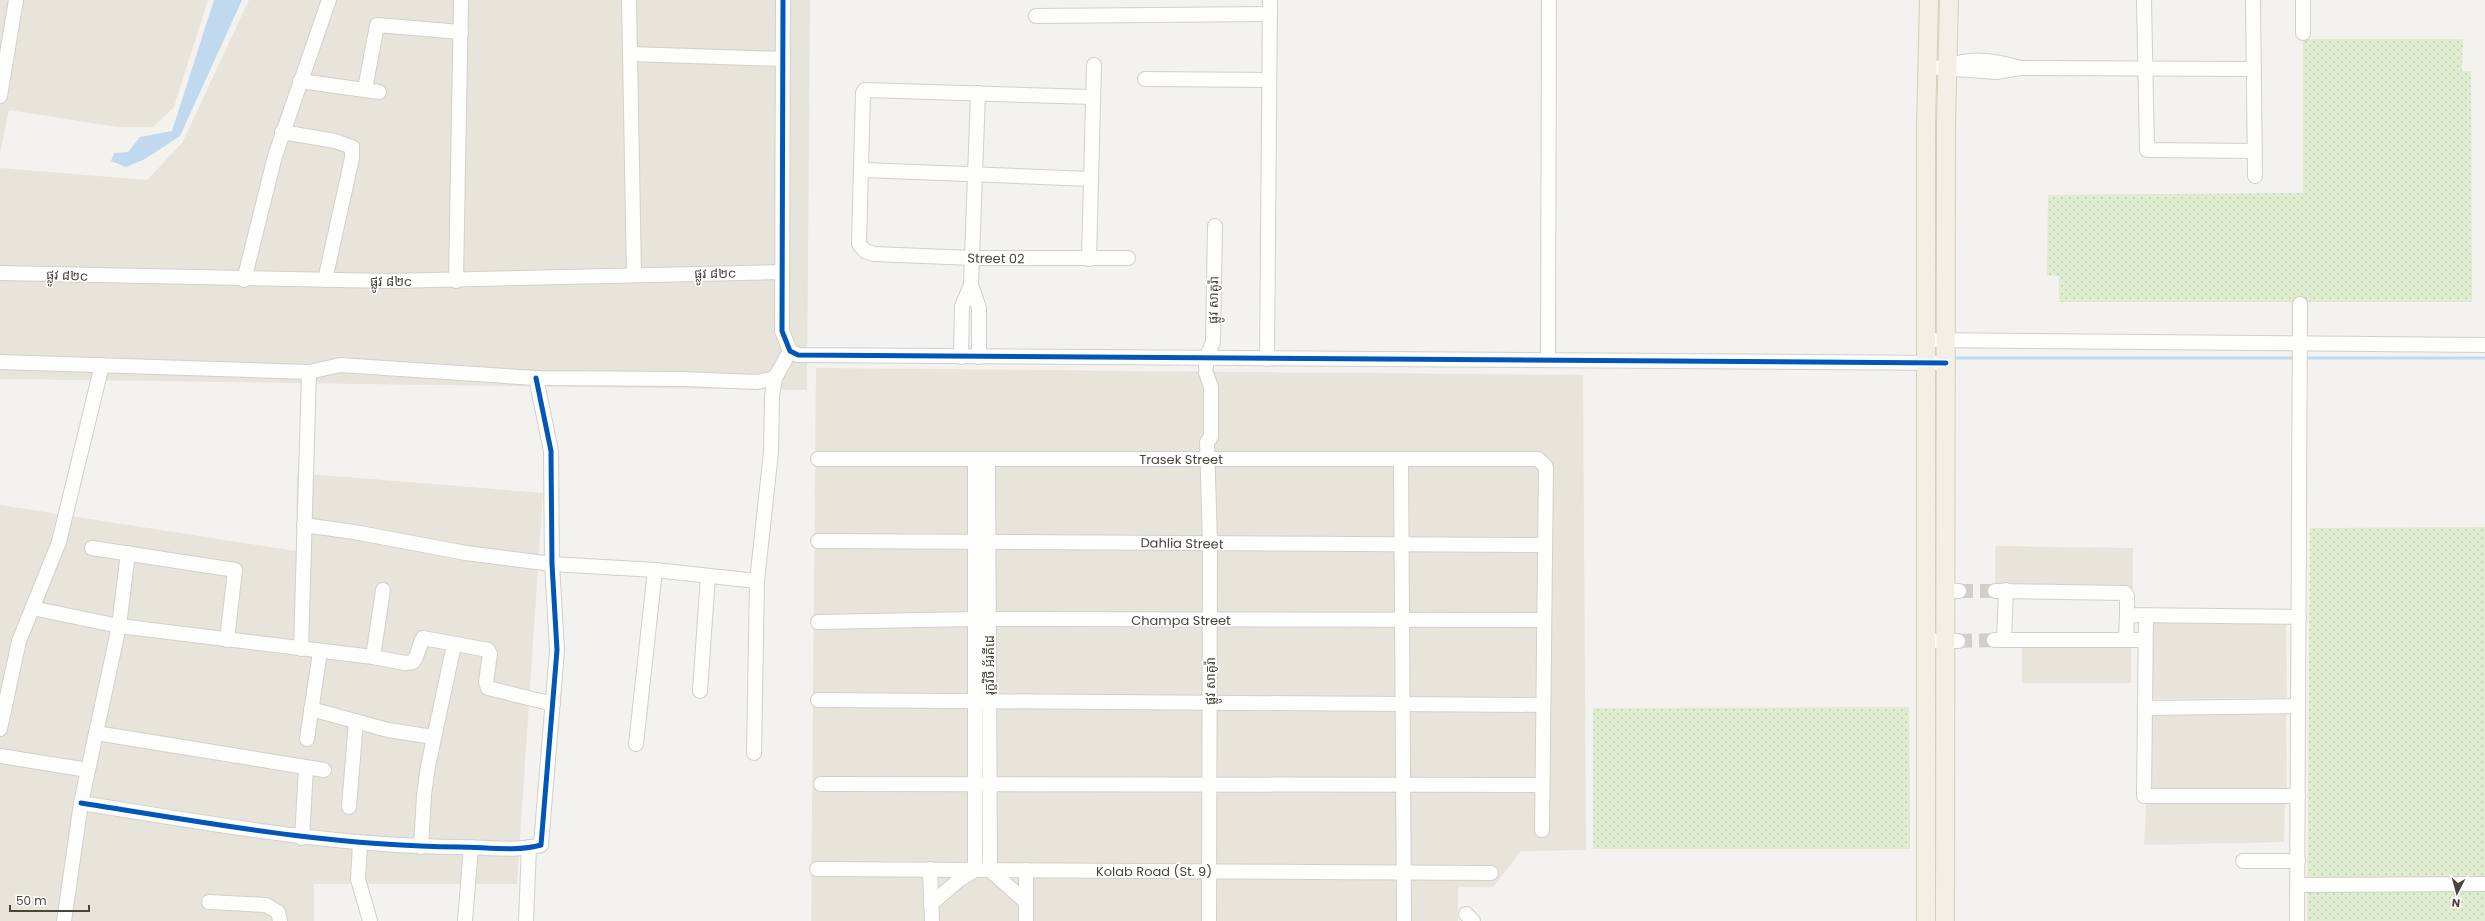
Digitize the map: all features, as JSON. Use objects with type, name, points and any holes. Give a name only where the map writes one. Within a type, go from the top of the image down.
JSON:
[{"type":"main road","points":[[1926,921],[1926,340],[1927,67],[1929,0]]},
{"type":"main road","points":[[1945,921],[1952,641],[1946,363],[1947,67],[1949,0]]},
{"type":"street","points":[[0,96],[16,0]]},
{"type":"street","points":[[244,280],[282,132],[329,0]]},
{"type":"street","points":[[456,281],[461,0]]},
{"type":"street","points":[[630,0],[634,274]]},
{"type":"street","points":[[783,0],[782,331],[790,351]]},
{"type":"street","points":[[1548,360],[1549,0]]},
{"type":"street","points":[[2144,0],[2147,150],[2255,151]]},
{"type":"street","points":[[2253,0],[2255,176]]},
{"type":"street","points":[[2303,0],[2304,32]]},
{"type":"street","points":[[1036,16],[1270,7],[1267,359]]},
{"type":"street","points":[[364,89],[377,25],[461,32]]},
{"type":"street","points":[[630,54],[783,59]]},
{"type":"street","points":[[1090,259],[1094,65]]},
{"type":"street","points":[[1927,67],[1947,67],[1962,71],[1996,72],[2021,68],[2254,70]]},
{"type":"street","points":[[1145,79],[1269,80]]},
{"type":"street","points":[[300,82],[379,92]]},
{"type":"street","points":[[1091,179],[863,170],[863,93],[865,90],[1094,97]]},
{"type":"street","points":[[961,357],[962,306],[971,285],[978,93]]},
{"type":"street","points":[[282,132],[335,141],[352,147],[352,158],[325,280]]},
{"type":"street","name":"Street 02","points":[[863,170],[859,244],[865,251],[874,254],[972,258],[1128,258]]},
{"type":"street","name":"ផ្លូវ សាគូរ៉ា","points":[[1208,442],[1204,438],[1203,388],[1206,373],[1206,359],[1213,342],[1215,226]]},
{"type":"street","name":"ផ្លូវ ៨២c","points":[[0,273],[244,280],[456,281],[634,274],[782,272]]},
{"type":"street","points":[[971,285],[979,308],[979,357]]},
{"type":"street","points":[[2297,921],[2300,304]]},
{"type":"street","points":[[1926,340],[2485,345]]},
{"type":"street","points":[[790,351],[807,356],[1946,363]]},
{"type":"street","points":[[754,753],[757,581],[771,452],[772,396],[775,378],[790,351]]},
{"type":"street","points":[[0,362],[309,372],[340,365],[536,378],[683,379],[757,382],[775,378]]},
{"type":"street","points":[[0,729],[19,641],[59,542],[102,365]]},
{"type":"street","points":[[301,649],[309,372]]},
{"type":"street","name":"ផ្លូវ សាគូរ៉ា","points":[[1206,373],[1211,387],[1211,437],[1208,442],[1210,543],[1209,921]]},
{"type":"street","points":[[81,803],[302,838],[422,847],[541,846],[543,841],[557,650],[552,564],[551,451],[536,378]]},
{"type":"street","name":"Trasek Street","points":[[818,459],[1538,459],[1546,467],[1545,545]]},
{"type":"street","points":[[1401,459],[1404,921]]},
{"type":"street","name":"រុក្ខវិថី អ័រគីដេ","points":[[981,460],[982,701],[989,784],[990,870]]},
{"type":"street","points":[[304,525],[354,532],[466,553],[552,564],[655,570],[757,581]]},
{"type":"street","name":"Dahlia Street","points":[[818,541],[1545,545]]},
{"type":"street","points":[[1542,830],[1545,545]]},
{"type":"street","points":[[92,548],[235,570],[227,640]]},
{"type":"street","points":[[64,921],[81,803],[119,626],[128,553]]},
{"type":"street","points":[[636,744],[655,570]]},
{"type":"street","points":[[700,691],[708,576]]},
{"type":"street","points":[[373,657],[383,590]]},
{"type":"street","points":[[2126,640],[2127,596],[2125,593],[2000,590],[1999,640],[2126,640],[2146,640]]},
{"type":"street","points":[[32,608],[119,626],[320,652],[373,657],[405,663],[413,662],[418,655],[419,644],[423,638],[454,645],[488,650],[490,654],[486,682],[488,688],[553,704]]},
{"type":"street","points":[[2127,615],[2299,617]]},
{"type":"street","points":[[2146,616],[2144,796],[2298,796]]},
{"type":"street","name":"Champa Street","points":[[818,622],[982,619],[1544,620]]},
{"type":"street","points":[[1926,640],[1952,641]]},
{"type":"street","points":[[422,847],[424,795],[433,737],[454,645]]},
{"type":"street","points":[[307,739],[320,652]]},
{"type":"street","points":[[818,700],[1210,702],[1543,706]]},
{"type":"street","name":"រុក្ខវិថី អ័រគីដេ","points":[[975,870],[975,784],[982,701]]},
{"type":"street","points":[[2145,708],[2298,706]]},
{"type":"street","points":[[311,709],[388,730],[433,737]]},
{"type":"street","points":[[349,808],[356,721]]},
{"type":"street","points":[[96,734],[324,770]]},
{"type":"street","points":[[0,756],[88,770]]},
{"type":"street","points":[[302,838],[306,768]]},
{"type":"street","points":[[821,784],[1210,786],[1542,785]]},
{"type":"street","points":[[360,843],[358,879],[370,921]]},
{"type":"street","points":[[465,921],[471,847]]},
{"type":"street","points":[[526,921],[529,847]]},
{"type":"street","points":[[2243,861],[2298,860]]},
{"type":"street","name":"Kolab Road (St. 9)","points":[[818,869],[1491,873]]},
{"type":"street","points":[[930,869],[932,921]]},
{"type":"street","points":[[931,904],[959,880],[975,870]]},
{"type":"street","points":[[990,870],[1026,902]]},
{"type":"street","points":[[1026,870],[1026,921]]},
{"type":"street","points":[[2298,885],[2485,887]]},
{"type":"street","points":[[208,902],[266,905],[278,912],[280,921]]},
{"type":"shaded area","points":[[0,0],[208,0],[174,107],[153,127],[117,127],[9,110],[0,153]]},
{"type":"shaded area","points":[[249,0],[810,0],[807,390],[0,379],[0,168],[147,180],[182,143]]},
{"type":"shaded area","points":[[816,368],[1583,375],[1586,850],[1521,851],[1493,887],[1458,887],[1458,921],[811,921]]},
{"type":"shaded area","points":[[297,473],[543,493],[517,884],[314,884],[314,921],[0,921],[0,505],[296,551]]},
{"type":"shaded area","points":[[1995,546],[2133,548],[2133,588],[1995,586]]},
{"type":"shaded area","points":[[2152,623],[2286,623],[2287,698],[2151,699]]},
{"type":"shaded area","points":[[2022,645],[2131,647],[2131,683],[2022,683]]},
{"type":"shaded area","points":[[2286,712],[2287,789],[2151,789],[2151,713]]},
{"type":"shaded area","points":[[2285,802],[2284,842],[2144,845],[2146,804]]},
{"type":"green space","points":[[2303,39],[2463,39],[2462,71],[2471,71],[2472,302],[2059,302],[2059,276],[2047,275],[2048,195],[2303,193]]},
{"type":"green space","points":[[2485,527],[2485,921],[2307,921],[2310,528]]},
{"type":"green space","points":[[1909,707],[1910,849],[1593,849],[1593,708]]},
{"type":"water","points":[[214,0],[242,0],[180,136],[145,159],[126,167],[111,161],[114,153],[128,152],[140,137],[172,131]]},
{"type":"waterway","points":[[1955,358],[2295,358]]},
{"type":"waterway","points":[[2303,358],[2485,358]]},
{"type":"tunnel","points":[[1959,591],[1995,591]]},
{"type":"tunnel","points":[[1958,641],[1994,640]]},
{"type":"cycle path","points":[[783,0],[782,331],[790,351],[798,355],[1946,363]]},
{"type":"cycle path","points":[[81,803],[269,832],[364,843],[500,849],[541,845],[557,650],[552,564],[551,451],[536,378]]}]
